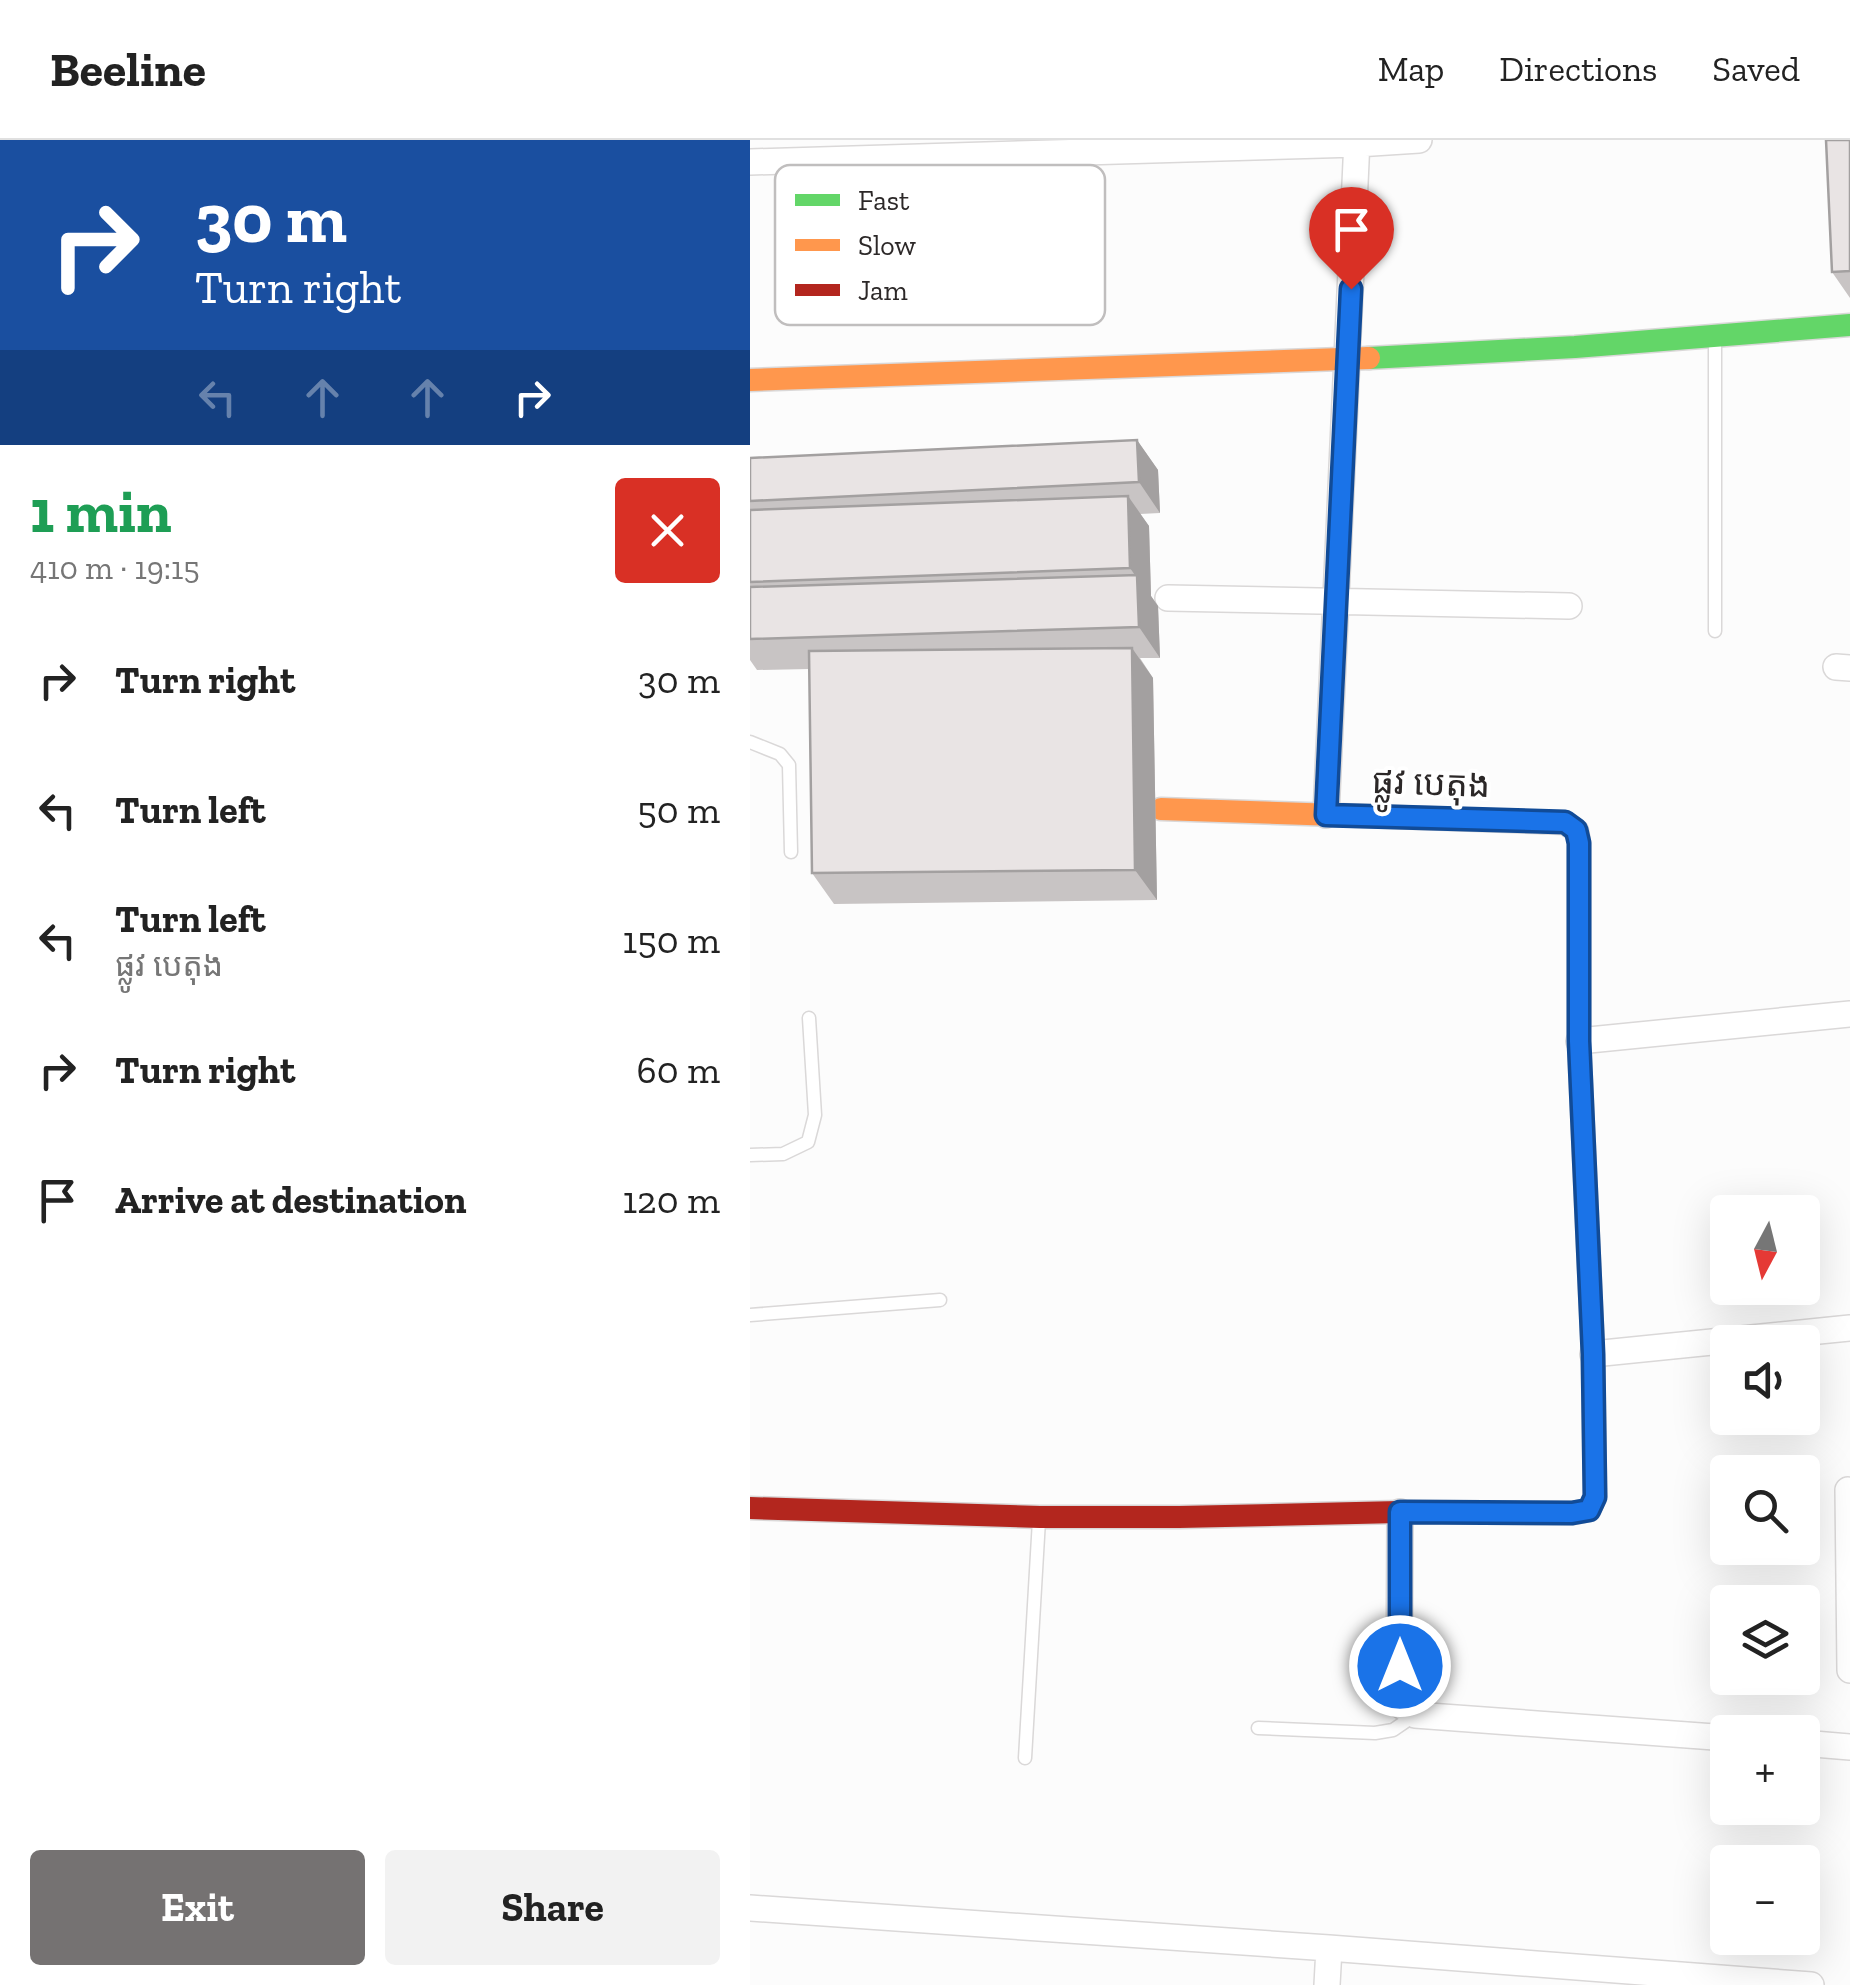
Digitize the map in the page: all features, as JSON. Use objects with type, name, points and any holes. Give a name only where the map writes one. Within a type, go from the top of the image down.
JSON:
[{"type":"street","points":[[750,162],[1420,140]]},
{"type":"street","points":[[1326,815],[1357,142]]},
{"type":"street","points":[[750,380],[1347,361],[1850,326]]},
{"type":"street","points":[[1168,598],[1569,606]]},
{"type":"street","name":"ផ្លូវ បេតុង","points":[[1162,809],[1565,822],[1576,830],[1579,843],[1579,1041]]},
{"type":"street","points":[[750,1508],[1040,1518],[1589,1510],[1595,1497],[1593,1354],[1579,1041],[1850,1014]]},
{"type":"street","points":[[1593,1354],[1850,1328]]},
{"type":"street","points":[[1848,1490],[1850,1670]]},
{"type":"street","points":[[1400,1512],[1399,1704],[1414,1714],[1710,1737]]},
{"type":"street","points":[[1820,1744],[1850,1747]]},
{"type":"street","points":[[750,1908],[1811,1985]]},
{"type":"street","points":[[1327,1985],[1329,1948]]},
{"type":"lane","points":[[1715,338],[1715,631]]},
{"type":"lane","points":[[750,742],[780,754],[789,765],[791,852]]},
{"type":"lane","points":[[750,1155],[783,1154],[808,1142],[815,1116],[809,1018]]},
{"type":"lane","points":[[750,1315],[940,1300]]},
{"type":"lane","points":[[1025,1758],[1040,1518]]},
{"type":"lane","points":[[1258,1728],[1374,1732],[1393,1730],[1414,1714]]},
{"type":"building","points":[[1826,140],[1850,140],[1850,271],[1832,272]]},
{"type":"building","points":[[1137,440],[1139,482],[750,501],[750,458]]},
{"type":"building","points":[[1128,496],[1130,568],[750,582],[750,510]]},
{"type":"building","points":[[1137,575],[1139,627],[750,639],[750,587]]},
{"type":"building","points":[[1132,648],[1135,870],[812,873],[809,651]]},
{"type":"traffic: fast","points":[[1369,358],[1575,347],[1850,325]]},
{"type":"traffic: fast","points":[[1399,1512],[1573,1513],[1589,1510],[1595,1497],[1593,1354],[1579,1041],[1579,843],[1577,831],[1565,823],[1542,822]]},
{"type":"traffic: slow","points":[[750,380],[1369,358]]},
{"type":"traffic: slow","points":[[1161,809],[1542,822]]},
{"type":"traffic: jam","points":[[750,1508],[1040,1517],[1399,1512]]},
{"type":"route","points":[[1351,289],[1326,815],[1565,822],[1576,830],[1579,843],[1579,1041],[1593,1354],[1595,1497],[1589,1510],[1572,1513],[1400,1512],[1400,1666]]}]
